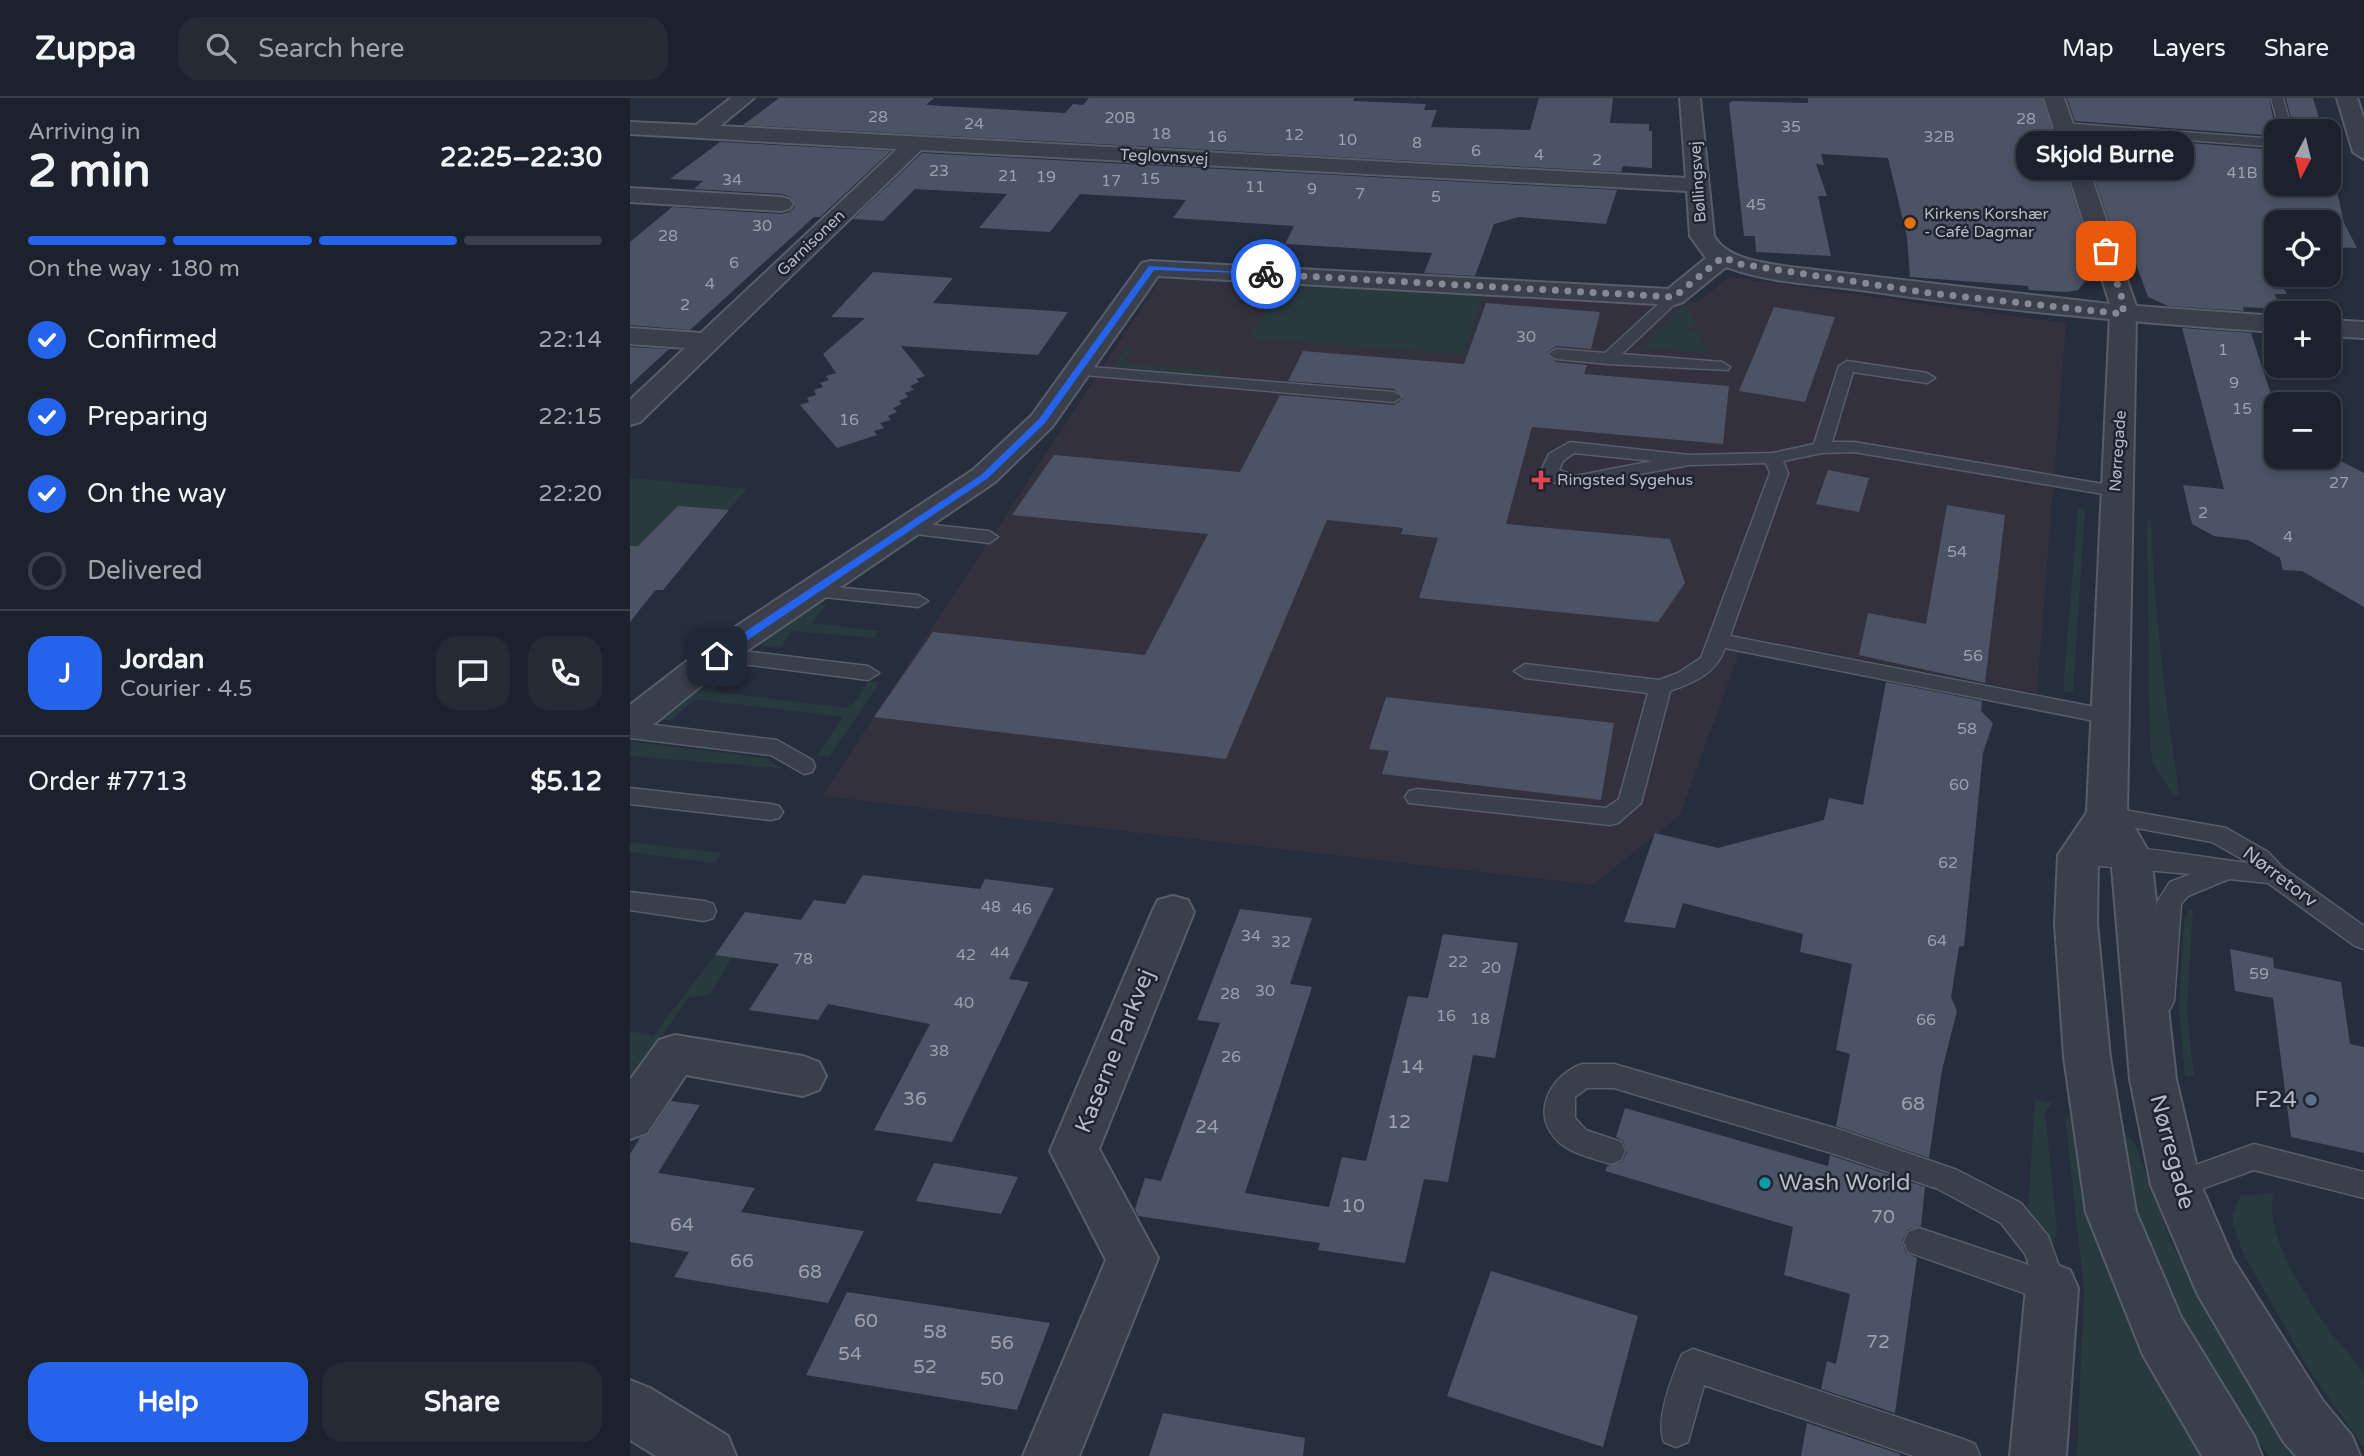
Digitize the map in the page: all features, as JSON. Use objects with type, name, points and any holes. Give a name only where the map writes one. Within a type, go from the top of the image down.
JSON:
[{"type":"street","points":[[700,132],[744,98]]},
{"type":"street","name":"Bøllingsvej","points":[[1690,98],[1702,236],[1712,251],[1723,257]]},
{"type":"street","name":"Nørregade","points":[[2054,98],[2123,301],[2122,418],[2115,491],[2107,815],[2131,856],[2153,1079],[2176,1185],[2215,1276],[2302,1421],[2332,1456]]},
{"type":"street","points":[[2347,98],[2364,152]]},
{"type":"street","name":"Teglovnsvej","points":[[630,128],[1698,186]]},
{"type":"street","name":"Garnisonen","points":[[630,416],[915,144]]},
{"type":"street","points":[[630,195],[781,204]]},
{"type":"street","points":[[630,724],[717,656],[984,477],[1042,421],[1152,268],[1674,297],[1723,257],[1740,264],[1929,293],[2123,314],[2264,323]]},
{"type":"street","points":[[2341,329],[2364,330]]},
{"type":"street","points":[[630,336],[707,342]]},
{"type":"street","points":[[2107,815],[2078,855],[2076,924],[2092,1099],[2111,1212],[2162,1336],[2234,1456]]},
{"type":"street","name":"Kaserne Parkvej","points":[[1051,1456],[1132,1258],[1074,1151],[1173,912]]},
{"type":"street","points":[[630,1118],[675,1054],[803,1076]]},
{"type":"street","points":[[2038,1456],[2052,1289]]},
{"type":"street","points":[[630,1408],[708,1456]]},
{"type":"lane","points":[[2277,98],[2283,119]]},
{"type":"lane","points":[[2063,127],[2264,143]]},
{"type":"lane","points":[[1608,359],[1674,297]]},
{"type":"lane","points":[[1556,354],[1722,367]]},
{"type":"lane","points":[[1822,448],[1847,366],[1927,378]]},
{"type":"lane","points":[[1079,371],[1394,397]]},
{"type":"lane","points":[[1689,460],[1575,481],[1557,478],[1549,471],[1555,458],[1570,447],[1689,460],[1773,458],[1822,448],[1854,447],[2115,491]]},
{"type":"lane","points":[[1525,671],[1660,687],[1685,678],[1710,662],[1779,473],[1773,458]]},
{"type":"lane","points":[[906,528],[989,537]]},
{"type":"lane","points":[[812,591],[918,601]]},
{"type":"lane","points":[[1718,640],[2110,717]]},
{"type":"lane","points":[[717,656],[868,673]]},
{"type":"lane","points":[[1417,797],[1610,817],[1629,803],[1660,687]]},
{"type":"lane","points":[[630,730],[777,748],[804,766]]},
{"type":"lane","points":[[630,796],[771,813]]},
{"type":"lane","name":"Nørretorv","points":[[2107,815],[2218,834],[2260,858],[2274,874],[2364,939]]},
{"type":"lane","points":[[2078,855],[2131,856],[2225,871],[2274,874]]},
{"type":"lane","points":[[2147,1036],[2162,997],[2169,902],[2179,889],[2225,871]]},
{"type":"lane","points":[[630,901],[704,911]]},
{"type":"lane","points":[[1611,1151],[1579,1141],[1561,1127],[1558,1111],[1562,1091],[1582,1076],[1614,1076],[1838,1142],[1947,1179],[2011,1213],[2037,1246],[2052,1289]]},
{"type":"lane","points":[[2176,1185],[2254,1157],[2326,1173],[2364,1185]]},
{"type":"lane","points":[[1919,1242],[2052,1289]]},
{"type":"lane","points":[[1676,1430],[1693,1365],[1963,1456]]},
{"type":"shaded area","name":"Ringsted Sygehus","points":[[1165,272],[1698,302],[1729,277],[2066,323],[2037,693],[1745,637],[1680,815],[1593,885],[822,796]]},
{"type":"shaded area","points":[[1281,280],[1483,292],[1464,354],[1250,338]]},
{"type":"shaded area","points":[[1685,304],[1696,327],[1684,330],[1698,332],[1707,353],[1648,348],[1644,345]]},
{"type":"shaded area","points":[[1127,347],[1132,348],[1123,364],[1223,371],[1219,376],[1114,367]]},
{"type":"shaded area","points":[[630,478],[747,489],[630,621]]},
{"type":"shaded area","points":[[2078,507],[2085,509],[2073,693],[2063,691]]},
{"type":"shaded area","points":[[2147,519],[2151,520],[2158,623],[2179,794],[2174,796],[2154,766],[2150,749]]},
{"type":"shaded area","points":[[817,604],[826,605],[812,623],[878,631],[875,638],[792,631],[781,647],[756,645]]},
{"type":"shaded area","points":[[720,671],[729,673],[714,692],[850,708],[869,681],[880,682],[829,757],[817,755],[843,717],[695,699],[671,721],[662,719]]},
{"type":"shaded area","points":[[632,742],[766,758],[780,768],[630,756]]},
{"type":"shaded area","points":[[630,842],[722,853],[715,863],[630,852]]},
{"type":"shaded area","points":[[2193,908],[2187,1011],[2194,1077],[2185,1076],[2179,1009],[2184,922],[2188,911]]},
{"type":"shaded area","points":[[715,955],[732,957],[710,995],[689,997],[630,1080],[630,1031],[653,1036]]},
{"type":"shaded area","points":[[2035,1099],[2052,1103],[2045,1112],[2057,1229],[2053,1242],[2044,1240],[2028,1213]]},
{"type":"shaded area","points":[[2065,1116],[2073,1118],[2204,1456],[2077,1456],[2084,1291]]},
{"type":"shaded area","points":[[2114,1126],[2135,1143],[2172,1244],[2209,1315],[2243,1370],[2304,1456],[2269,1456],[2218,1380],[2174,1299],[2155,1257],[2125,1171]]},
{"type":"shaded area","points":[[2275,1190],[2272,1206],[2274,1225],[2290,1267],[2314,1308],[2356,1363],[2364,1378],[2364,1448],[2310,1371],[2243,1253],[2233,1225],[2233,1213],[2241,1195],[2271,1194]]},
{"type":"building","points":[[779,98],[934,98],[926,105],[1065,113],[1073,104],[1083,105],[1089,98],[1354,98],[1353,101],[1426,104],[1424,110],[1437,110],[1431,127],[1530,130],[1539,98],[1613,98],[1610,123],[1649,124],[1649,131],[1652,131],[1652,168],[1623,166],[1621,172],[743,125]]},
{"type":"building","points":[[1808,98],[2042,98],[2096,268],[2078,290],[2067,292],[2029,290],[2028,286],[1910,277],[1907,237],[1888,158],[1821,154],[1824,165],[1816,164],[1827,196],[1818,196],[1831,256],[1756,252],[1755,236],[1744,236],[1729,103],[1808,103]]},
{"type":"building","points":[[2067,98],[2269,98],[2273,119],[2264,119],[2264,135],[2075,121]]},
{"type":"building","points":[[2286,98],[2313,98],[2319,119],[2291,119]]},
{"type":"building","points":[[2079,134],[2264,149],[2264,196],[2338,196],[2344,223],[2357,248],[2341,247],[2341,210],[2264,210],[2264,287],[2283,287],[2287,294],[2274,294],[2278,301],[2264,301],[2264,308],[2243,307],[2244,311],[2168,306],[2148,297],[2124,231],[2116,241]]},
{"type":"building","points":[[720,142],[891,151],[690,330],[630,325],[630,242],[672,207],[781,214],[790,212],[795,206],[791,197],[782,194],[694,189],[703,181],[670,179]]},
{"type":"building","points":[[922,153],[1617,190],[1606,224],[1519,217],[1494,224],[1475,276],[1424,273],[1432,253],[1285,244],[1294,226],[1173,218],[1186,200],[1080,194],[1050,232],[979,228],[1007,194],[915,189],[883,221],[853,219]]},
{"type":"building","points":[[873,272],[953,278],[933,303],[1068,312],[1038,355],[901,346],[925,376],[916,379],[919,382],[910,386],[914,390],[905,393],[908,397],[893,408],[897,412],[888,416],[891,420],[880,423],[884,428],[874,431],[877,435],[837,448],[800,405],[809,402],[807,398],[816,395],[814,390],[823,387],[820,383],[829,380],[826,376],[836,373],[823,354],[865,318],[831,317]]},
{"type":"building","points":[[1486,303],[1600,312],[1591,349],[1556,346],[1546,353],[1556,362],[1587,365],[1584,374],[1729,386],[1723,444],[1532,427],[1506,524],[1670,539],[1685,583],[1658,622],[1419,598],[1438,538],[1401,534],[1403,528],[1327,520],[1226,759],[874,717],[933,632],[1145,655],[1208,534],[1012,515],[1054,455],[1240,472],[1280,395],[1394,405],[1404,398],[1394,389],[1288,381],[1303,351],[1464,364]]},
{"type":"building","points":[[1774,307],[1835,317],[1805,402],[1739,391]]},
{"type":"building","points":[[2182,328],[2251,333],[2270,392],[2264,392],[2264,469],[2341,469],[2341,461],[2364,473],[2364,607],[2302,571],[2283,570],[2280,558],[2248,540],[2214,536],[2192,524],[2183,485],[2224,489]]},
{"type":"building","points":[[630,347],[669,349],[630,385]]},
{"type":"building","points":[[1828,470],[1869,478],[1859,512],[1816,504]]},
{"type":"building","points":[[1947,505],[2005,515],[1985,683],[1859,655],[1868,613],[1926,624]]},
{"type":"building","points":[[678,506],[729,510],[663,590],[655,590],[630,622],[630,546],[638,546]]},
{"type":"building","points":[[1886,682],[1982,701],[1981,711],[1993,723],[1983,753],[1964,946],[1959,947],[1951,997],[1957,1011],[1942,1070],[1929,1158],[1836,1126],[1850,1054],[1836,1050],[1852,964],[1800,952],[1803,934],[1683,903],[1675,928],[1624,922],[1655,833],[1718,848],[1824,820],[1829,798],[1863,805]]},
{"type":"building","points":[[1386,697],[1614,723],[1601,800],[1382,774],[1389,751],[1369,749]]},
{"type":"building","points":[[863,875],[980,889],[985,879],[1054,888],[1009,979],[1029,982],[952,1142],[874,1130],[930,1024],[828,1004],[818,1020],[749,1010],[779,964],[715,955],[745,912],[801,920],[814,900],[845,904]]},
{"type":"building","points":[[1240,909],[1312,918],[1290,984],[1312,987],[1245,1193],[1329,1207],[1342,1157],[1366,1161],[1408,996],[1428,998],[1443,934],[1518,943],[1495,1058],[1473,1055],[1448,1182],[1424,1179],[1405,1263],[1318,1250],[1320,1243],[1138,1216],[1135,1209],[1145,1178],[1161,1181],[1220,1023],[1197,1020]]},
{"type":"building","points":[[2230,949],[2273,958],[2274,968],[2341,982],[2350,1044],[2364,1047],[2364,1153],[2291,1137],[2273,998],[2235,991]]},
{"type":"building","points":[[671,1101],[700,1105],[658,1173],[755,1188],[741,1212],[864,1231],[828,1303],[674,1277],[689,1252],[630,1242],[630,1154],[640,1138],[649,1134]]},
{"type":"building","name":"Wash World","points":[[1625,1108],[1828,1166],[1830,1155],[1925,1187],[1921,1226],[1907,1230],[1902,1241],[1906,1253],[1917,1258],[1895,1413],[1821,1389],[1827,1361],[1836,1364],[1850,1294],[1784,1275],[1793,1227],[1605,1171],[1607,1166],[1622,1162],[1627,1152],[1623,1141],[1616,1137]]},
{"type":"building","points":[[934,1163],[1018,1177],[1001,1214],[916,1201]]},
{"type":"building","points":[[1491,1271],[1638,1316],[1603,1447],[1447,1396]]},
{"type":"building","points":[[847,1292],[1050,1323],[1017,1410],[806,1375]]},
{"type":"building","points":[[1163,1413],[1305,1438],[1303,1456],[1149,1456]]},
{"type":"building","points":[[1807,1423],[1900,1454],[1900,1456],[1801,1456]]},
{"type":"way so far","points":[[1266,274],[1674,297],[1723,257],[1740,264],[1929,293],[2123,314],[2123,301],[2106,251]]},
{"type":"place","name":"Kirkens Korshær - Café Dagmar","points":[[1910,223]]},
{"type":"place","name":"Skjold Burne","points":[[2106,251]]},
{"type":"place","name":"Ringsted Sygehus","points":[[1541,480]]},
{"type":"place","name":"F24","points":[[2311,1100]]},
{"type":"place","name":"Wash World","points":[[1765,1183]]},
{"type":"route","points":[[717,656],[984,477],[1042,421],[1152,268],[1266,274]]}]
